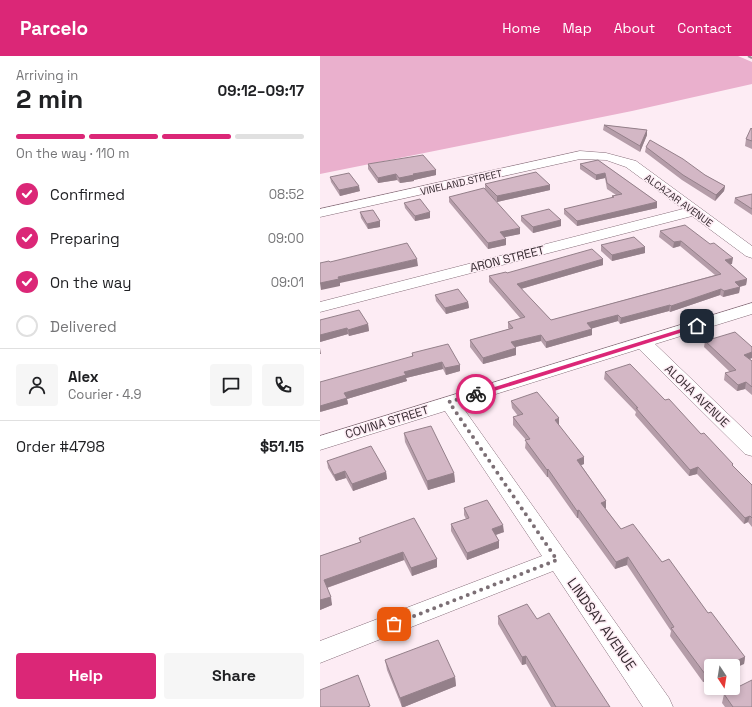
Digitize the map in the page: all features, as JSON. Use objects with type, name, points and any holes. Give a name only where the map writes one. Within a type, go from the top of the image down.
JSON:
[{"type":"street","name":"VINELAND STREET","points":[[320,213],[580,155],[602,155]]},
{"type":"street","name":"ALCAZAR AVENUE","points":[[602,155],[618,158],[630,164],[752,253]]},
{"type":"street","name":"ARON STREET","points":[[320,307],[694,211]]},
{"type":"street","name":"COVINA STREET","points":[[320,443],[752,308]]},
{"type":"street","name":"ALOHA AVENUE","points":[[643,343],[752,449]]},
{"type":"street","name":"LINDSAY AVENUE","points":[[449,402],[659,707]]},
{"type":"street","points":[[320,652],[557,560]]},
{"type":"shaded area","points":[[320,56],[738,56],[752,62],[752,84],[632,111],[320,174]]},
{"type":"building","points":[[604,125],[647,130],[640,146]]},
{"type":"building","points":[[751,128],[752,129],[752,141],[746,139]]},
{"type":"building","points":[[650,140],[725,186],[716,195],[683,175],[646,147]]},
{"type":"building","points":[[423,155],[436,170],[399,178],[396,174],[378,178],[368,164]]},
{"type":"building","points":[[598,160],[657,202],[577,221],[564,209],[622,194],[607,183],[605,173],[596,175],[580,164]]},
{"type":"building","points":[[536,172],[550,185],[497,196],[485,184]]},
{"type":"building","points":[[349,173],[359,186],[339,190],[330,177]]},
{"type":"building","points":[[484,188],[520,228],[500,232],[506,239],[488,243],[449,197]]},
{"type":"building","points":[[752,194],[752,209],[735,198]]},
{"type":"building","points":[[420,199],[430,212],[415,216],[404,203]]},
{"type":"building","points":[[549,209],[561,220],[533,227],[521,216]]},
{"type":"building","points":[[373,210],[380,221],[367,224],[360,212]]},
{"type":"building","points":[[685,225],[710,244],[714,243],[733,258],[725,260],[747,279],[735,282],[740,287],[724,291],[721,289],[671,306],[670,305],[621,318],[618,315],[587,323],[592,329],[546,342],[541,335],[511,342],[516,348],[483,358],[470,340],[513,328],[508,322],[525,317],[489,276],[507,273],[592,249],[603,259],[517,284],[551,320],[721,274],[681,241],[674,242],[660,231]]},
{"type":"building","points":[[634,237],[645,247],[612,255],[601,245]]},
{"type":"building","points":[[407,243],[417,259],[338,277],[339,279],[320,283],[320,263],[330,262]]},
{"type":"building","points":[[458,289],[468,302],[445,308],[435,295]]},
{"type":"building","points":[[359,310],[368,324],[348,330],[347,328],[320,335],[320,320]]},
{"type":"building","points":[[735,332],[752,347],[752,352],[744,355],[752,361],[752,387],[746,382],[738,385],[725,373],[736,370],[705,341]]},
{"type":"building","points":[[448,344],[460,365],[445,368],[442,362],[404,372],[406,375],[344,393],[347,398],[320,406],[320,382],[413,356],[412,353]]},
{"type":"building","points":[[630,364],[665,400],[669,399],[701,434],[704,433],[752,485],[752,518],[750,516],[745,518],[698,467],[690,470],[636,408],[638,408],[605,372]]},
{"type":"building","points":[[537,392],[559,418],[555,420],[584,457],[577,460],[606,501],[601,503],[621,529],[633,524],[662,562],[669,559],[708,613],[711,612],[745,657],[740,659],[704,659],[704,673],[671,628],[674,627],[628,557],[616,562],[579,510],[577,511],[548,469],[547,470],[525,440],[530,439],[513,417],[523,414],[511,401]]},
{"type":"building","points":[[431,426],[454,473],[427,481],[404,433]]},
{"type":"building","points":[[371,446],[386,472],[352,484],[345,471],[334,475],[327,461]]},
{"type":"building","points":[[487,500],[503,525],[492,529],[499,541],[467,553],[451,524],[469,518],[464,508]]},
{"type":"building","points":[[414,518],[437,559],[411,568],[403,552],[324,580],[331,597],[320,600],[320,556],[361,542],[359,538]]},
{"type":"building","points":[[527,604],[537,619],[549,613],[610,707],[556,707],[526,656],[522,657],[498,616]]},
{"type":"building","points":[[438,640],[455,677],[400,698],[385,660]]},
{"type":"building","points":[[358,675],[370,706],[320,707],[320,690]]},
{"type":"building","points":[[752,680],[752,707],[733,707],[725,695],[740,695],[740,686]]},
{"type":"railway","points":[[748,56],[752,58]]},
{"type":"way so far","points":[[394,624],[557,560],[449,402],[476,394]]},
{"type":"route","points":[[476,394],[697,326]]}]
